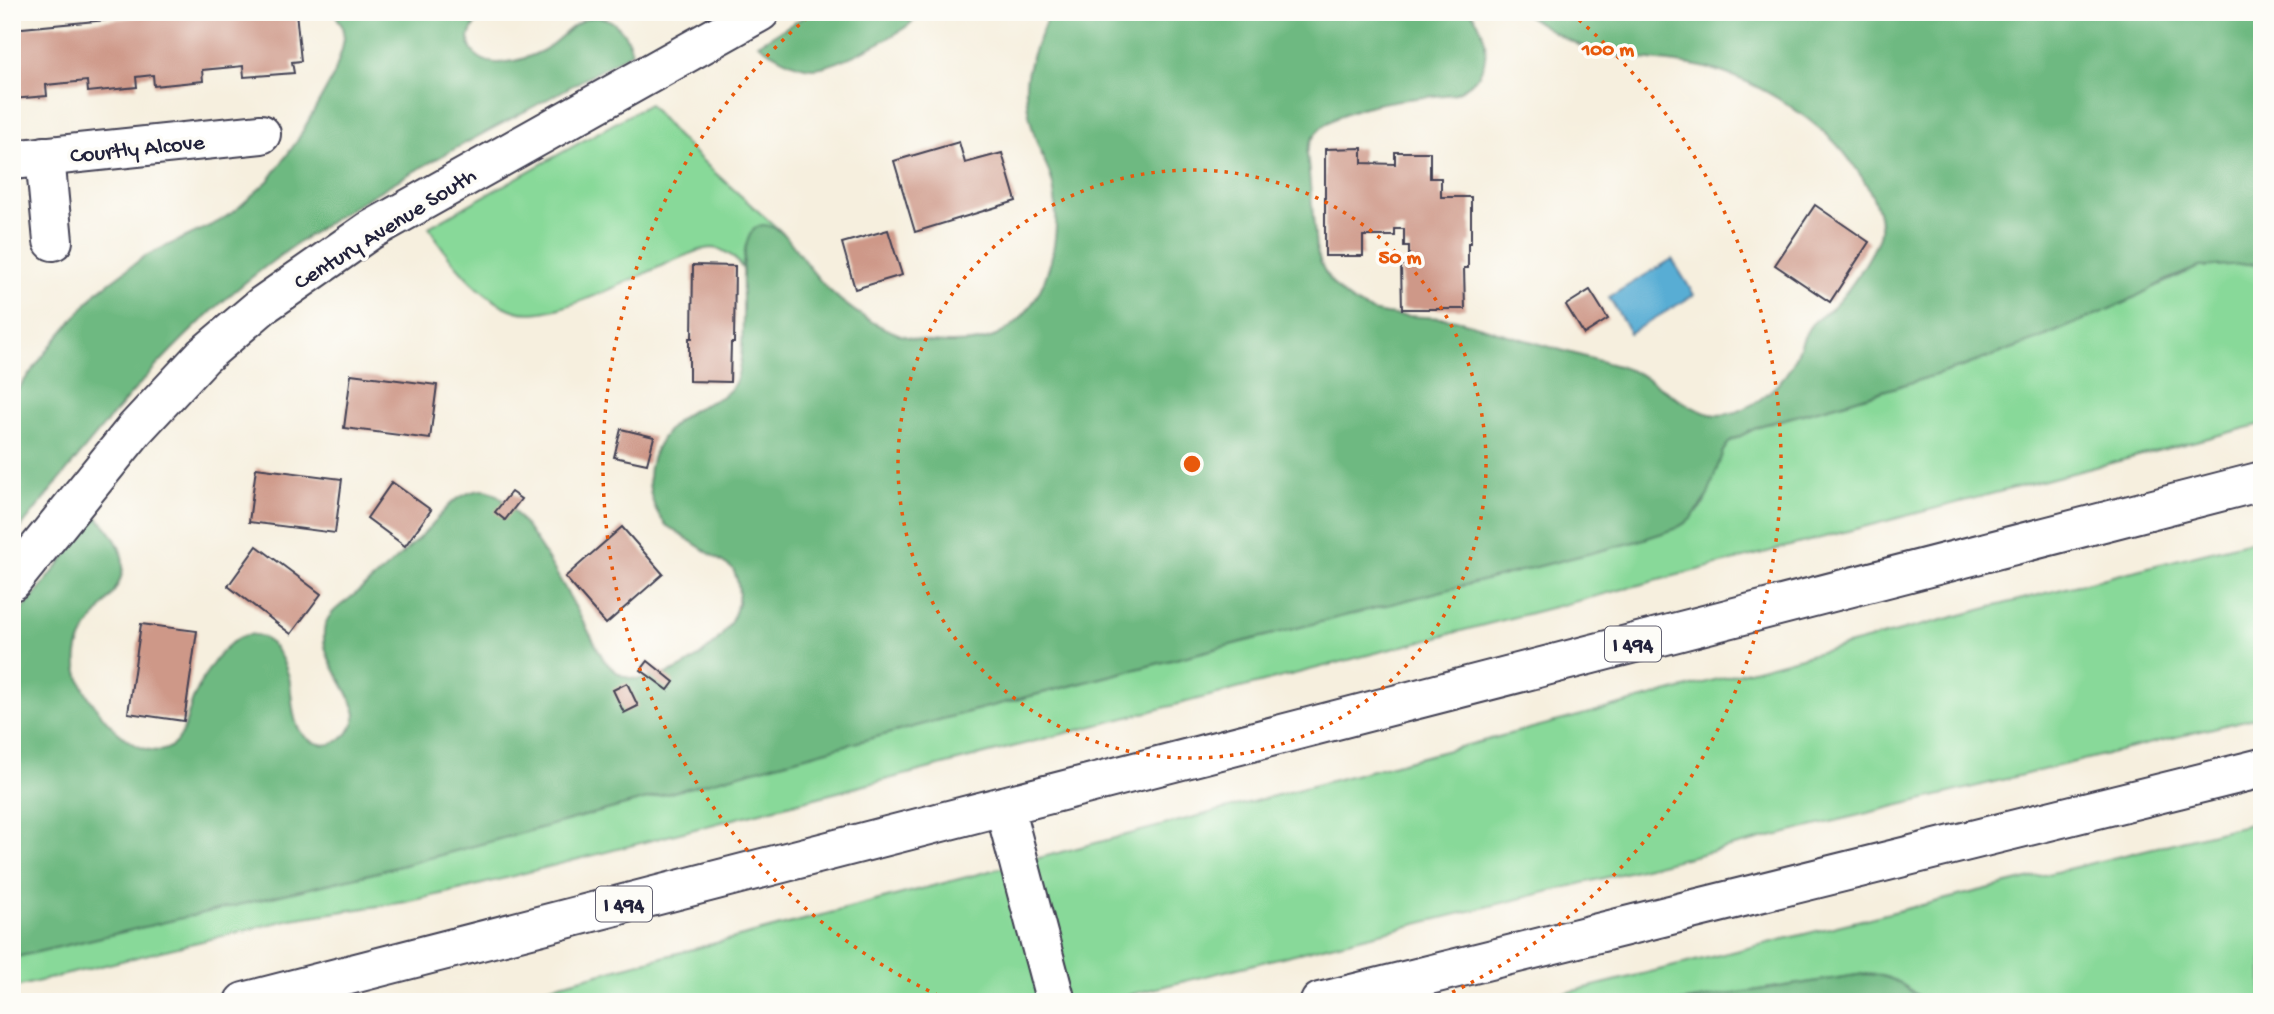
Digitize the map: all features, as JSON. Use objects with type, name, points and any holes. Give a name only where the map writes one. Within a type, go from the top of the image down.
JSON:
[{"type":"main road","name":"Century Avenue South","points":[[12,581],[90,482],[142,422],[203,356],[263,305],[369,231],[760,12]]},
{"type":"main road","name":"Courtly Alcove","points":[[29,158],[261,134]]},
{"type":"main road","points":[[29,158],[53,242]]},
{"type":"main road","name":"I 494","points":[[244,1002],[2262,481]]},
{"type":"main road","points":[[1320,1002],[2262,768]]},
{"type":"main road","points":[[1004,806],[1056,1002]]},
{"type":"green space","points":[[334,12],[484,12],[472,29],[469,44],[480,58],[496,63],[515,61],[542,51],[581,21],[596,17],[609,20],[620,28],[632,52],[350,209],[261,270],[191,330],[159,363],[98,432],[12,539],[12,397],[53,343],[97,292],[145,256],[218,222],[236,210],[269,180],[297,141],[334,75],[344,38],[342,26]]},
{"type":"green space","points":[[812,12],[922,12],[887,39],[846,59],[821,67],[805,67],[790,62],[758,44]]},
{"type":"green space","points":[[1049,12],[1471,12],[1483,36],[1485,59],[1475,80],[1466,88],[1453,94],[1368,106],[1327,123],[1314,136],[1307,153],[1316,247],[1325,272],[1341,292],[1366,309],[1390,315],[1457,320],[1619,366],[1641,375],[1698,410],[1717,415],[1750,406],[1779,383],[1792,365],[1809,328],[1835,305],[1854,281],[1874,248],[1880,231],[1876,205],[1870,191],[1843,151],[1824,132],[1786,103],[1759,88],[1700,66],[1627,57],[1589,49],[1550,30],[1522,12],[2262,12],[2262,263],[2199,267],[2041,338],[1962,367],[1762,425],[1730,441],[1723,451],[1708,495],[1691,519],[1675,529],[1638,541],[976,710],[374,873],[12,958],[12,623],[97,517],[118,545],[123,568],[116,588],[89,625],[79,646],[77,670],[90,699],[106,720],[130,742],[149,750],[167,749],[178,740],[194,697],[216,658],[238,638],[251,634],[263,637],[281,658],[289,677],[294,717],[302,734],[323,745],[343,738],[351,729],[356,714],[327,653],[324,631],[329,616],[407,550],[454,501],[480,490],[489,491],[503,500],[519,517],[552,566],[604,660],[614,670],[626,677],[644,679],[688,664],[715,643],[726,630],[738,601],[738,585],[733,569],[662,520],[652,499],[650,470],[656,448],[669,430],[695,409],[725,394],[737,378],[742,344],[743,264],[750,234],[758,226],[769,226],[785,235],[828,289],[854,311],[901,335],[935,343],[981,341],[998,335],[1015,323],[1030,307],[1040,289],[1048,269],[1056,227],[1053,185],[1032,129],[1026,93],[1030,62]]},
{"type":"green space","points":[[649,104],[713,171],[785,235],[779,230],[746,245],[742,268],[726,252],[712,248],[703,249],[573,304],[532,313],[503,306],[478,288],[445,252],[429,227]]},
{"type":"green space","points":[[2262,263],[2262,424],[467,888],[406,902],[291,919],[12,988],[12,958],[374,873],[976,710],[1638,541],[1684,524],[1704,504],[1723,451],[1730,441],[1762,425],[1962,367],[2041,338],[2199,267]]},
{"type":"green space","points":[[2262,538],[2262,716],[1100,1002],[492,1002],[2003,604]]},
{"type":"green space","points":[[2262,821],[2262,1002],[1926,1002],[1898,982],[1883,976],[1864,974],[1679,1002],[1529,1002]]},
{"type":"green space","points":[[1864,974],[1891,979],[1926,1002],[1679,1002]]},
{"type":"water","points":[[1672,259],[1694,295],[1630,333],[1609,297]]},
{"type":"building","points":[[191,12],[296,12],[301,61],[292,62],[294,73],[244,77],[243,66],[202,70],[203,81],[154,86],[153,75],[136,77],[137,87],[88,92],[87,81],[46,85],[47,96],[12,99],[12,29]]},
{"type":"building","points":[[959,142],[965,163],[1002,153],[1016,201],[915,232],[894,161]]},
{"type":"building","points":[[1362,148],[1362,163],[1395,164],[1395,152],[1430,152],[1430,178],[1441,178],[1441,197],[1471,197],[1471,243],[1468,243],[1468,268],[1464,268],[1465,309],[1402,309],[1401,265],[1409,265],[1409,246],[1404,246],[1404,229],[1395,229],[1395,236],[1363,236],[1363,256],[1325,256],[1325,149]]},
{"type":"building","points":[[1815,205],[1869,242],[1830,302],[1775,265]]},
{"type":"building","points":[[888,230],[902,275],[855,289],[842,243]]},
{"type":"building","points":[[693,265],[735,266],[734,343],[731,343],[730,382],[689,381]]},
{"type":"building","points":[[1590,290],[1608,319],[1584,334],[1566,305]]},
{"type":"building","points":[[351,374],[437,385],[430,439],[344,428]]},
{"type":"building","points":[[621,429],[654,437],[647,464],[614,457]]},
{"type":"building","points":[[256,468],[342,479],[335,533],[249,522]]},
{"type":"building","points":[[392,482],[431,510],[405,546],[367,518]]},
{"type":"building","points":[[511,492],[521,499],[505,520],[495,512]]},
{"type":"building","points":[[622,527],[663,574],[606,624],[565,577]]},
{"type":"building","points":[[257,546],[321,594],[291,634],[228,586]]},
{"type":"building","points":[[141,624],[197,631],[184,721],[128,713]]},
{"type":"building","points":[[648,661],[674,682],[668,690],[641,670]]},
{"type":"building","points":[[627,683],[638,706],[624,713],[613,690]]}]
